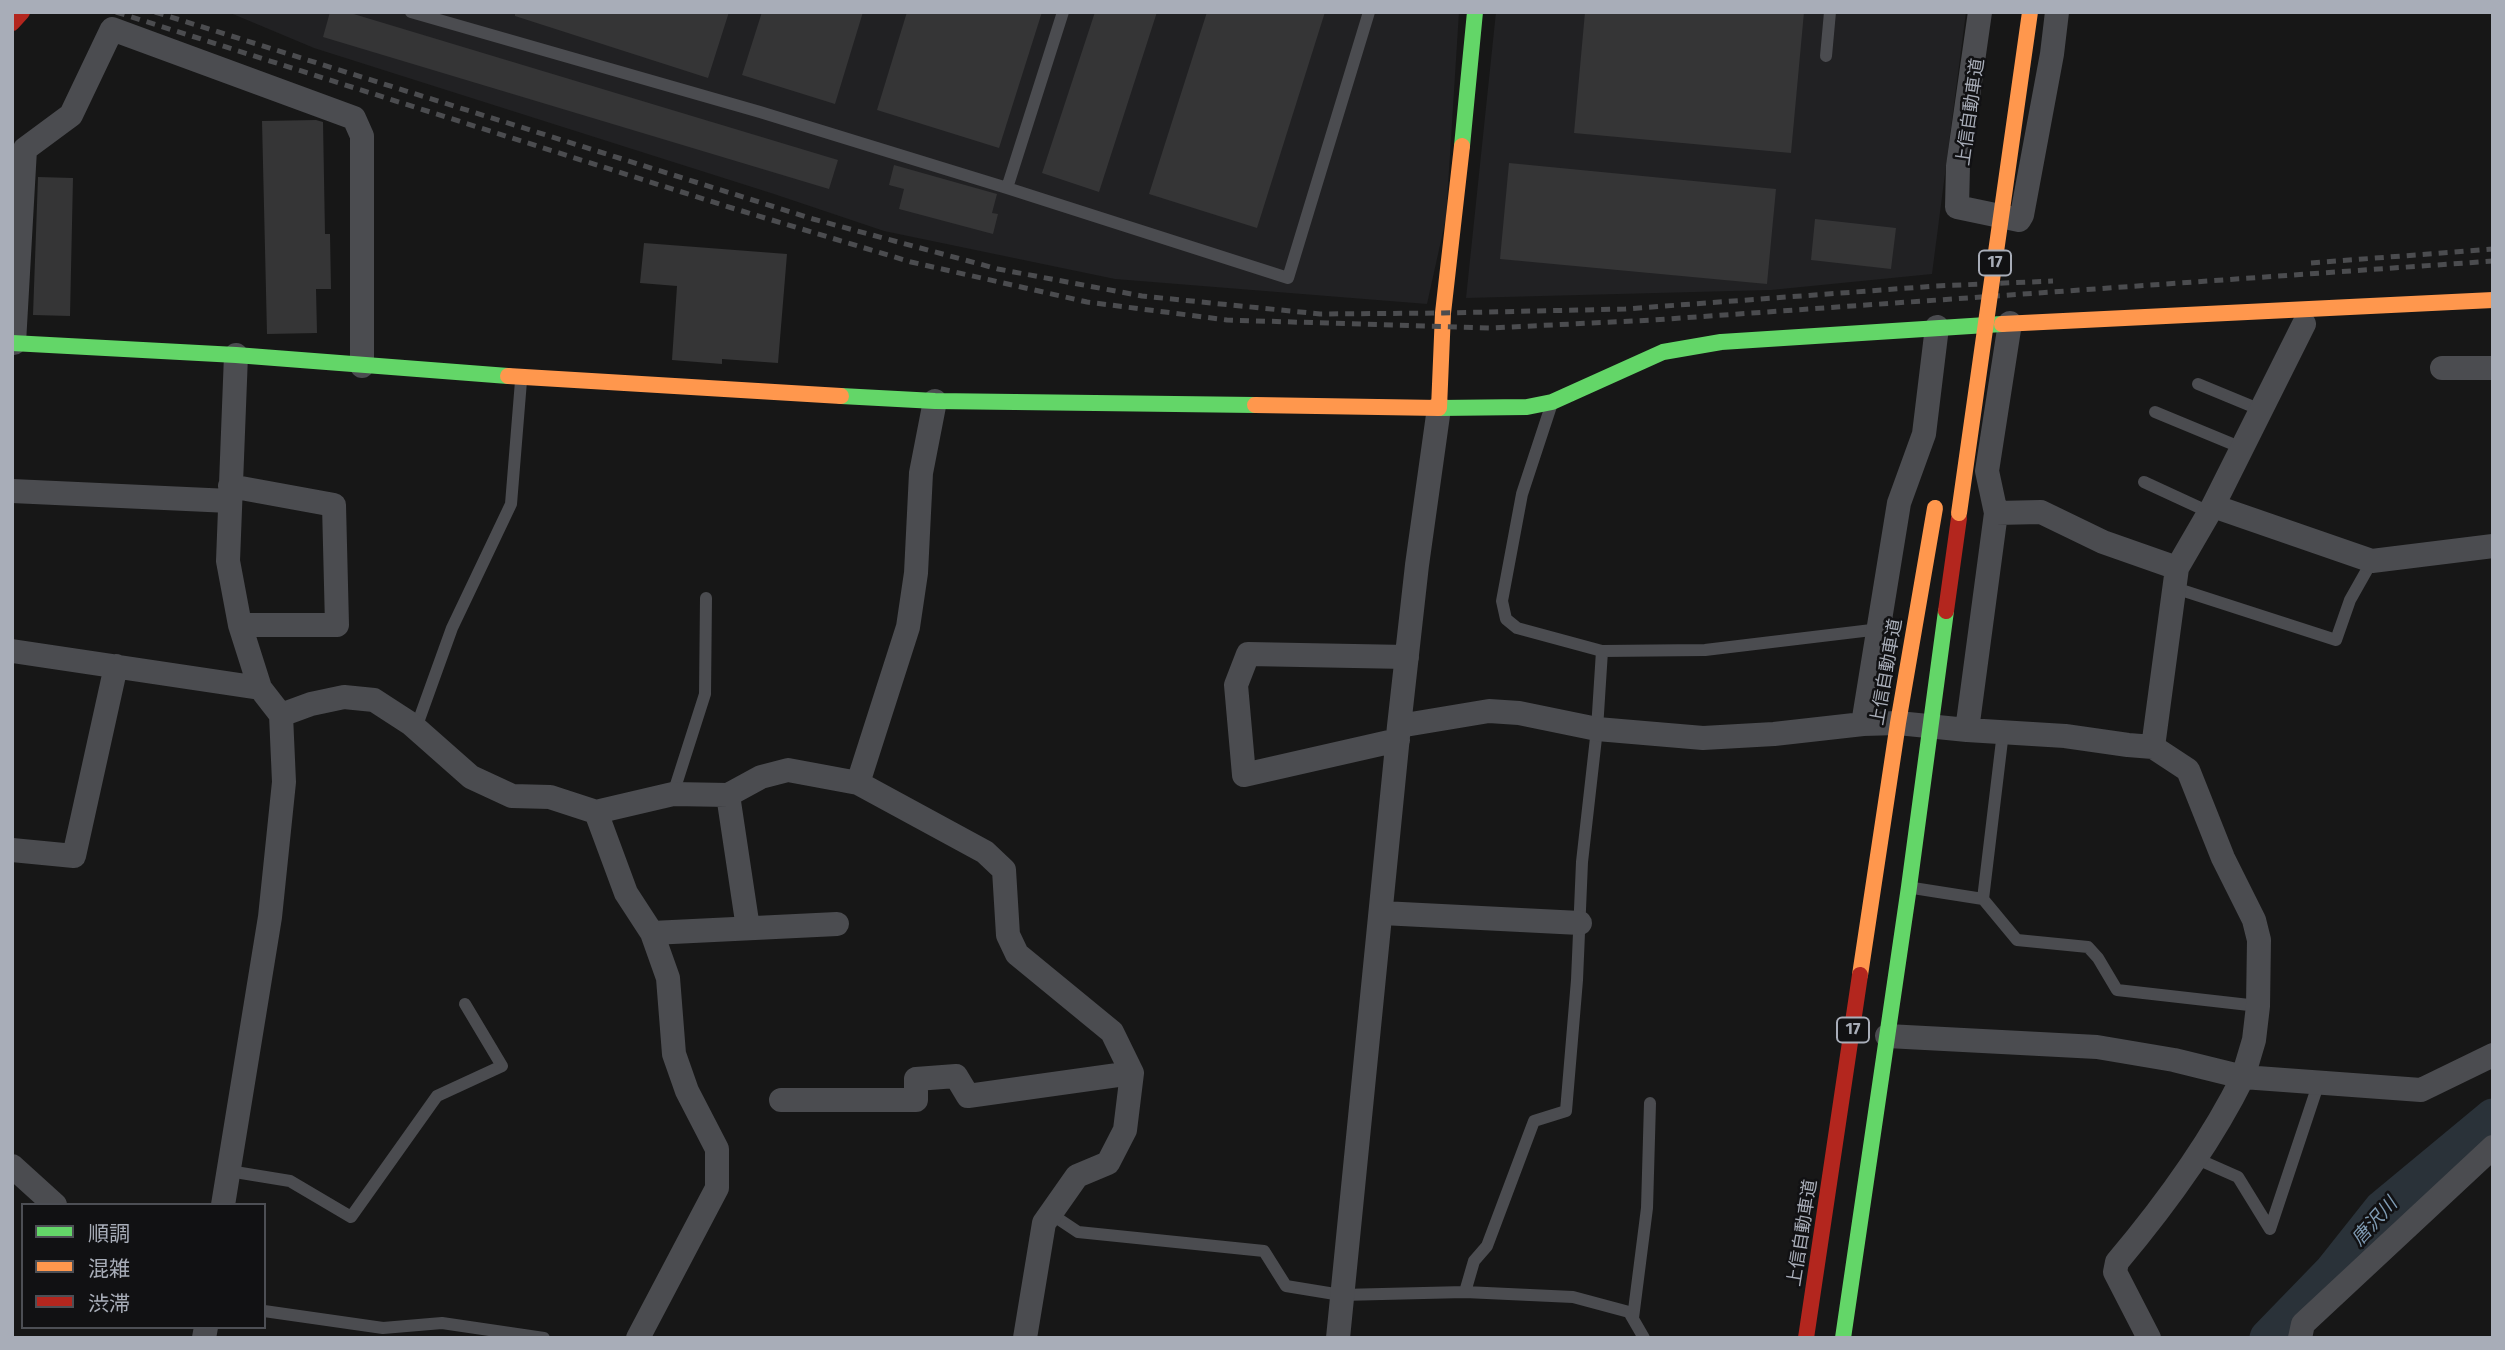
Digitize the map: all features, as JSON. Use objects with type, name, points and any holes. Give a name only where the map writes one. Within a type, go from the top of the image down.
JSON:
[{"type":"main road","points":[[12,23],[22,12]]},
{"type":"main road","points":[[1439,408],[1443,313],[1455,224],[1475,12]]},
{"type":"main road","name":"17","points":[[1843,1338],[1909,887],[2030,12]]},
{"type":"main road","name":"上信自動車道","points":[[1973,233],[1979,191]]},
{"type":"main road","points":[[13,343],[935,401],[1527,407],[1552,402],[1663,352],[1721,342],[2010,323],[2493,300]]},
{"type":"main road","points":[[1958,343],[1962,315]]},
{"type":"main road","name":"上信自動車道","points":[[1806,1338],[1898,723],[1936,501]]},
{"type":"street","points":[[1980,12],[1958,166],[1956,207],[2019,220],[2052,54],[2057,12]]},
{"type":"street","points":[[13,343],[17,199],[25,149],[71,115],[112,29],[354,118],[362,136],[362,366]]},
{"type":"street","points":[[1967,730],[1996,513],[1987,471],[2010,323]]},
{"type":"street","points":[[2154,747],[2176,578],[2304,324]]},
{"type":"street","points":[[1863,724],[1899,503],[1923,434],[1937,327]]},
{"type":"street","points":[[223,1203],[270,917],[284,782],[281,715],[260,688],[240,625],[228,561],[236,355]]},
{"type":"street","points":[[2442,369],[2493,368]]},
{"type":"street","points":[[858,783],[908,627],[916,573],[922,474],[935,401]]},
{"type":"street","points":[[1338,1338],[1398,733],[1439,408]]},
{"type":"street","points":[[12,491],[230,493],[334,505],[337,625],[240,625]]},
{"type":"street","points":[[2211,509],[2372,561],[2493,546]]},
{"type":"street","points":[[1996,513],[2040,512],[2176,578]]},
{"type":"street","points":[[12,651],[260,688]]},
{"type":"street","points":[[1407,657],[1248,654],[1236,685],[1244,775],[1489,711],[1519,713],[1597,729],[1703,738],[1898,723],[2065,736],[2128,746],[2154,747],[2188,770],[2223,858],[2254,920],[2259,940],[2258,1006],[2254,1040],[2243,1077],[2224,1115],[2160,1211],[2117,1262],[2115,1272],[2149,1338]]},
{"type":"street","points":[[12,850],[74,856],[116,666]]},
{"type":"street","points":[[281,715],[311,704],[344,697],[374,701],[416,728],[471,777],[512,796],[550,797],[596,812],[673,794],[728,795],[761,777],[788,770],[858,783],[985,852],[1004,870],[1007,935],[1017,954],[1112,1032],[1132,1073],[1125,1130],[1108,1163],[1077,1177],[1044,1223],[1025,1338]]},
{"type":"street","points":[[728,795],[748,928]]},
{"type":"street","points":[[596,812],[626,893],[652,933],[668,978],[674,1054],[687,1091],[717,1149],[717,1188],[638,1338]]},
{"type":"street","points":[[1382,913],[1580,923]]},
{"type":"street","points":[[652,933],[837,924]]},
{"type":"street","points":[[1887,1036],[2097,1047],[2174,1060],[2243,1077],[2421,1090],[2493,1055]]},
{"type":"street","points":[[781,1100],[916,1100],[916,1079],[957,1076],[968,1096],[1132,1073]]},
{"type":"street","points":[[2300,1338],[2302,1324],[2493,1147]]},
{"type":"street","points":[[12,1166],[53,1203]]},
{"type":"lane","points":[[411,12],[760,112],[1288,278],[1369,12]]},
{"type":"lane","points":[[1007,188],[1063,12]]},
{"type":"lane","points":[[1826,56],[1830,12]]},
{"type":"lane","points":[[416,728],[452,628],[511,505],[521,377]]},
{"type":"lane","points":[[2198,384],[2261,410]]},
{"type":"lane","points":[[1552,402],[1522,494],[1502,601],[1506,619],[1517,628],[1602,652],[1705,650],[1880,629]]},
{"type":"lane","points":[[2155,412],[2242,448]]},
{"type":"lane","points":[[2144,482],[2211,509]]},
{"type":"lane","points":[[2176,578],[2336,640],[2350,600],[2372,561]]},
{"type":"lane","points":[[673,794],[705,694],[706,598]]},
{"type":"lane","points":[[1465,1292],[1474,1261],[1487,1246],[1534,1121],[1566,1111],[1582,862],[1597,729],[1602,652]]},
{"type":"lane","points":[[1983,898],[2003,732]]},
{"type":"lane","points":[[1909,887],[1983,898],[2017,940],[2088,947],[2098,958],[2117,990],[2258,1006]]},
{"type":"lane","points":[[229,1171],[290,1181],[351,1217],[437,1096],[502,1066],[465,1004]]},
{"type":"lane","points":[[2195,1158],[2238,1177],[2270,1229],[2319,1082]]},
{"type":"lane","points":[[1633,1318],[1647,1208],[1650,1103]]},
{"type":"lane","points":[[1051,1214],[1078,1232],[1264,1251],[1286,1286],[1341,1295],[1465,1292],[1573,1297],[1629,1312],[1644,1338]]},
{"type":"lane","points":[[266,1311],[383,1333],[442,1323],[544,1338]]},
{"type":"shaded area","points":[[228,12],[1459,12],[1446,218],[1427,304],[1115,279],[884,231],[314,48]]},
{"type":"shaded area","points":[[1496,12],[1966,12],[1932,274],[1771,290],[1466,298]]},
{"type":"building","points":[[330,12],[347,12],[838,160],[829,189],[323,37]]},
{"type":"building","points":[[515,12],[729,12],[708,78],[515,16]]},
{"type":"building","points":[[762,12],[863,12],[835,104],[742,75]]},
{"type":"building","points":[[907,12],[1042,12],[999,148],[877,110]]},
{"type":"building","points":[[1095,12],[1157,12],[1099,192],[1042,173]]},
{"type":"building","points":[[1207,12],[1325,12],[1257,228],[1149,194]]},
{"type":"building","points":[[1585,12],[1804,12],[1791,153],[1574,133]]},
{"type":"building","points":[[262,121],[323,122],[325,234],[330,234],[331,289],[316,289],[317,333],[267,334]]},
{"type":"building","points":[[1509,163],[1776,189],[1767,284],[1500,259]]},
{"type":"building","points":[[894,165],[997,194],[992,213],[998,214],[993,234],[899,209],[904,189],[889,185]]},
{"type":"building","points":[[38,177],[73,178],[70,316],[33,315]]},
{"type":"building","points":[[1815,219],[1896,228],[1891,269],[1811,260]]},
{"type":"building","points":[[644,243],[787,254],[778,363],[722,359],[722,364],[672,360],[677,286],[640,283]]},
{"type":"waterway","name":"唐沢川","points":[[2268,1338],[2332,1272],[2382,1209],[2493,1117]]},
{"type":"railway","points":[[116,12],[732,208],[911,262],[1087,302],[1227,320],[1490,328],[1653,320],[2493,261]]},
{"type":"railway","points":[[155,12],[813,219],[998,269],[1142,296],[1320,314],[1443,313],[1625,309],[1936,286],[2053,281]]},
{"type":"railway","points":[[2311,263],[2493,249]]},
{"type":"traffic: fast","points":[[1462,146],[1475,12]]},
{"type":"traffic: fast","points":[[1439,408],[1527,407],[1552,402],[1663,352],[1721,342],[2002,324]]},
{"type":"traffic: fast","points":[[12,343],[236,355],[508,376]]},
{"type":"traffic: fast","points":[[841,396],[935,401],[1255,405]]},
{"type":"traffic: fast","points":[[1843,1338],[1946,611]]},
{"type":"traffic: slow","points":[[1959,513],[2030,12]]},
{"type":"traffic: slow","points":[[1255,405],[1439,408],[1443,313],[1462,146]]},
{"type":"traffic: slow","points":[[2002,324],[2493,300]]},
{"type":"traffic: slow","points":[[508,376],[841,396]]},
{"type":"traffic: slow","points":[[1860,975],[1898,723],[1935,508]]},
{"type":"traffic: jam","points":[[12,23],[22,12]]},
{"type":"traffic: jam","points":[[1946,611],[1959,518]]},
{"type":"traffic: jam","points":[[1806,1338],[1860,975]]}]
